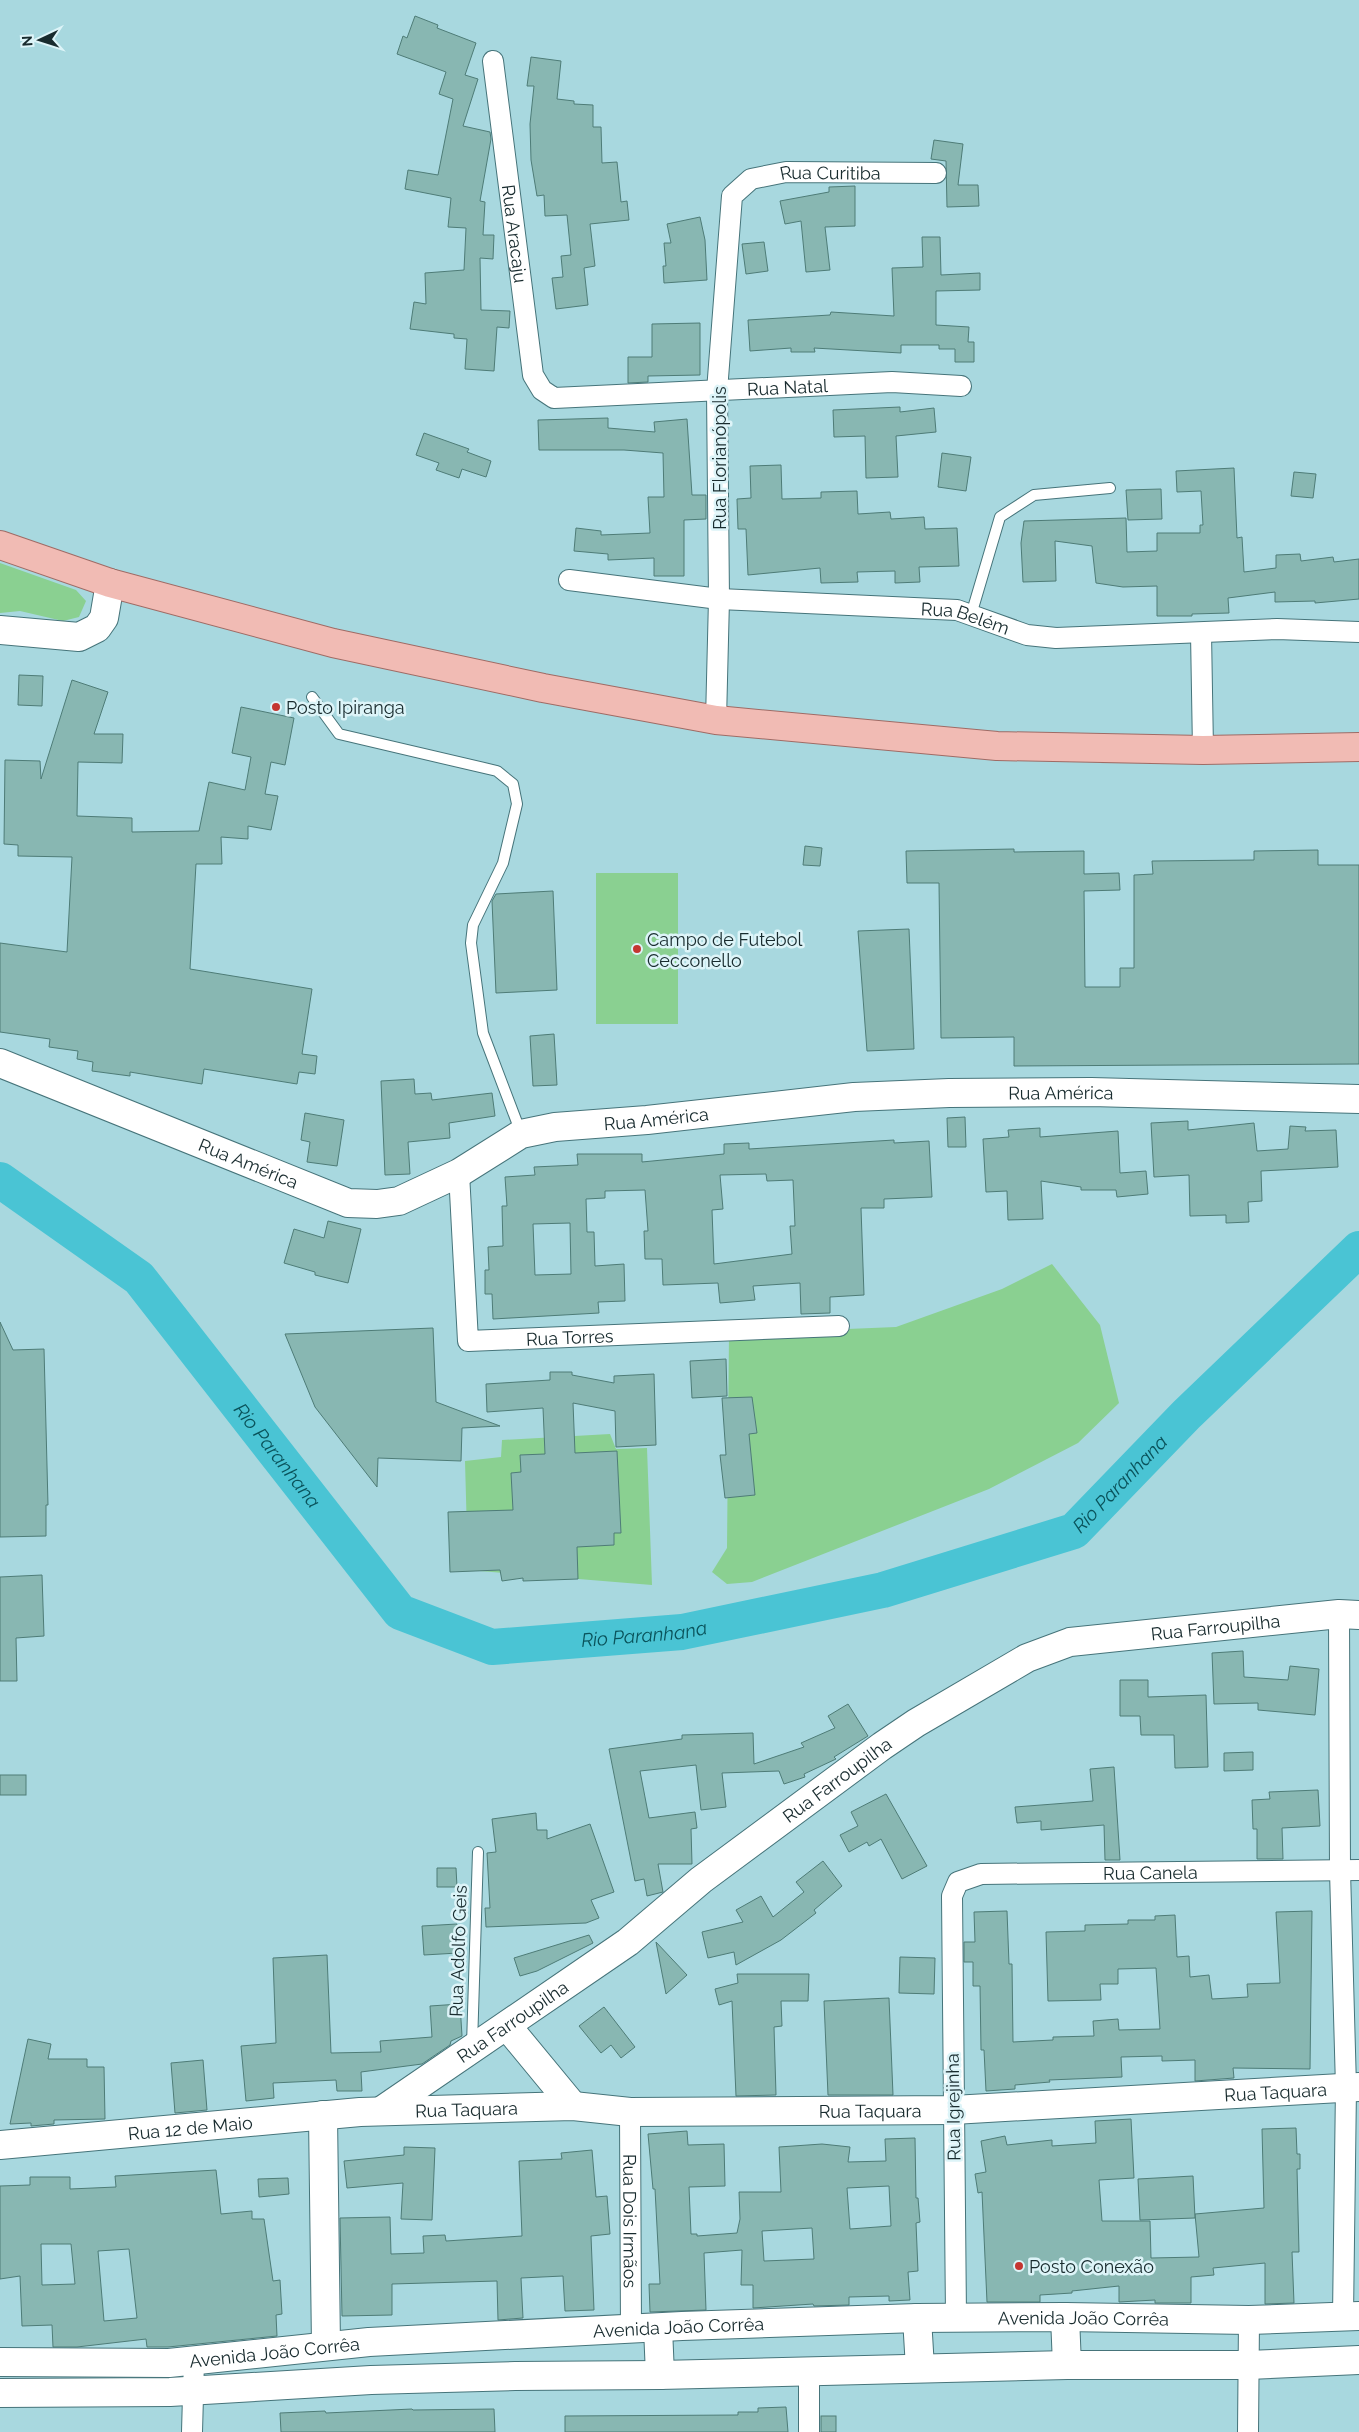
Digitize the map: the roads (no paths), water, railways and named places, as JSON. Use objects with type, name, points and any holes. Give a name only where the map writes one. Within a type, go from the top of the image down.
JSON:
[{"type":"main road","points":[[0,545],[110,583],[382,654],[543,688],[716,720],[998,746],[1203,750],[1359,747]]},
{"type":"street","name":"Rua Aracaju","points":[[493,61],[533,375],[542,390],[554,398]]},
{"type":"street","name":"Rua Curitiba","points":[[732,196],[751,179],[786,172],[936,173]]},
{"type":"street","name":"Rua Florianópolis","points":[[716,720],[719,599],[717,391],[732,196]]},
{"type":"street","name":"Rua Natal","points":[[554,398],[892,382],[961,386]]},
{"type":"street","name":"Rua Belém","points":[[570,580],[719,599],[957,610],[1027,635],[1056,638],[1277,629],[1359,632]]},
{"type":"street","points":[[0,630],[79,637],[97,628],[104,618],[110,583]]},
{"type":"street","points":[[1201,633],[1203,750]]},
{"type":"street","name":"Rua América","points":[[0,1063],[348,1203],[377,1204],[399,1201],[459,1173],[521,1134],[555,1127],[647,1120],[854,1097],[949,1093],[1091,1092],[1359,1099]]},
{"type":"street","name":"Rua Torres","points":[[459,1173],[468,1341],[839,1326]]},
{"type":"street","points":[[1349,1615],[1349,1871],[1352,2087],[1351,2316]]},
{"type":"street","name":"Rua Farroupilha","points":[[381,2111],[628,1942],[701,1880],[882,1746],[916,1723],[1027,1658],[1070,1642],[1349,1615]]},
{"type":"street","name":"Rua Canela","points":[[952,1896],[958,1882],[981,1874],[1349,1871]]},
{"type":"street","name":"Rua Igrejinha","points":[[952,1896],[956,2317]]},
{"type":"street","points":[[507,2026],[573,2106]]},
{"type":"street","points":[[522,2107],[535,2061]]},
{"type":"street","name":"Rua Taquara","points":[[381,2111],[573,2106],[630,2112],[953,2110],[1352,2087]]},
{"type":"street","name":"Rua 12 de Maio","points":[[0,2145],[381,2111]]},
{"type":"street","name":"Rua Dois Irmãos","points":[[630,2112],[644,2329]]},
{"type":"street","points":[[323,2115],[325,2346]]},
{"type":"street","points":[[1065,2316],[1067,2365]]},
{"type":"street","name":"Avenida João Corrêa","points":[[0,2362],[169,2363],[325,2346],[644,2329],[917,2318],[1065,2316],[1248,2320],[1351,2316]]},
{"type":"street","points":[[917,2318],[920,2368]]},
{"type":"street","points":[[1248,2320],[1248,2432]]},
{"type":"street","points":[[644,2329],[660,2374]]},
{"type":"street","points":[[308,2384],[300,2378],[296,2371],[298,2358],[325,2346],[353,2350],[358,2363],[353,2376],[346,2382]]},
{"type":"street","points":[[192,2432],[194,2360]]},
{"type":"street","name":"Avenida João Corrêa","points":[[0,2393],[194,2390],[515,2376],[1067,2365],[1248,2365],[1359,2360]]},
{"type":"street","points":[[809,2371],[809,2432]]},
{"type":"lane","points":[[971,615],[1000,517],[1034,495],[1110,488]]},
{"type":"lane","points":[[312,697],[339,734],[497,770],[513,784],[517,804],[503,863],[473,925],[471,943],[483,1033],[521,1134]]},
{"type":"lane","name":"Rua Adolfo Geis","points":[[472,2050],[478,1852]]},
{"type":"waterway","name":"Rio Paranhana","points":[[0,1180],[139,1278],[400,1612],[492,1647],[682,1632],[883,1590],[1074,1531],[1186,1415],[1359,1249]]},
{"type":"place","name":"Posto Ipiranga","points":[[276,707]]},
{"type":"place","name":"Campo de Futebol Cecconello","points":[[637,949]]},
{"type":"place","name":"Posto Conexão","points":[[1019,2266]]}]
